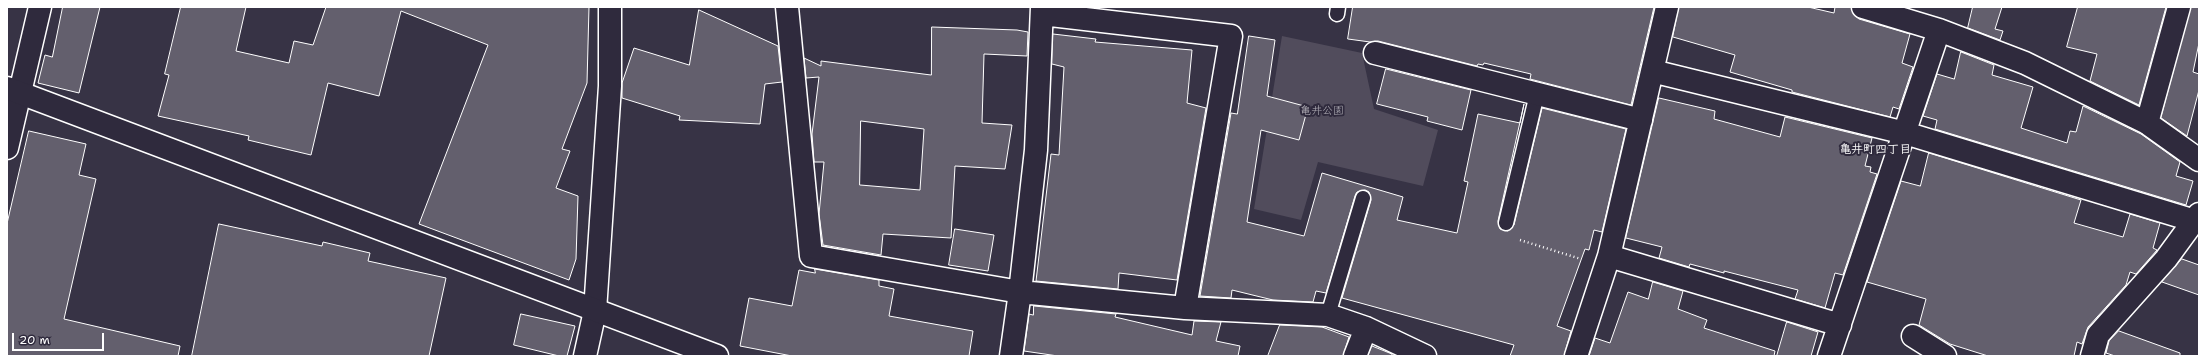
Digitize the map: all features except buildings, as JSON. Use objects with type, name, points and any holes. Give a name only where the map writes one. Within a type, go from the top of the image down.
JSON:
[{"type":"street","points":[[7,148],[13,90],[40,7]]},
{"type":"street","points":[[586,356],[595,311],[610,86],[610,7]]},
{"type":"street","points":[[787,7],[811,256],[1020,292],[1185,308],[1328,315],[1366,328],[1425,356]]},
{"type":"street","points":[[1576,356],[1608,261],[1667,7]]},
{"type":"street","points":[[1863,7],[1939,30],[2025,63],[2147,123],[2199,160]]},
{"type":"street","points":[[2147,123],[2179,7]]},
{"type":"street","points":[[1011,356],[1020,292],[1036,150],[1042,10],[1230,36],[1185,308]]},
{"type":"street","points":[[1829,356],[1939,30]]},
{"type":"street","points":[[1375,53],[1641,120]]},
{"type":"street","points":[[1652,71],[1905,133],[2197,218],[2166,259],[2098,335],[2092,356]]},
{"type":"street","points":[[13,90],[717,356]]},
{"type":"street","points":[[1608,261],[1840,325]]},
{"type":"street","points":[[1355,356],[1366,328]]},
{"type":"street","points":[[1913,336],[1945,356]]},
{"type":"lane","points":[[1506,223],[1537,94]]},
{"type":"lane","points":[[1328,315],[1363,198]]},
{"type":"path","points":[[1506,223],[1512,238],[1608,261]]},
{"type":"green space","name":"亀井公園","points":[[1282,36],[1362,53],[1374,109],[1438,130],[1423,186],[1318,162],[1301,220],[1254,209]]},
{"type":"district","name":"亀井町四丁目","points":[[1875,150]]}]
